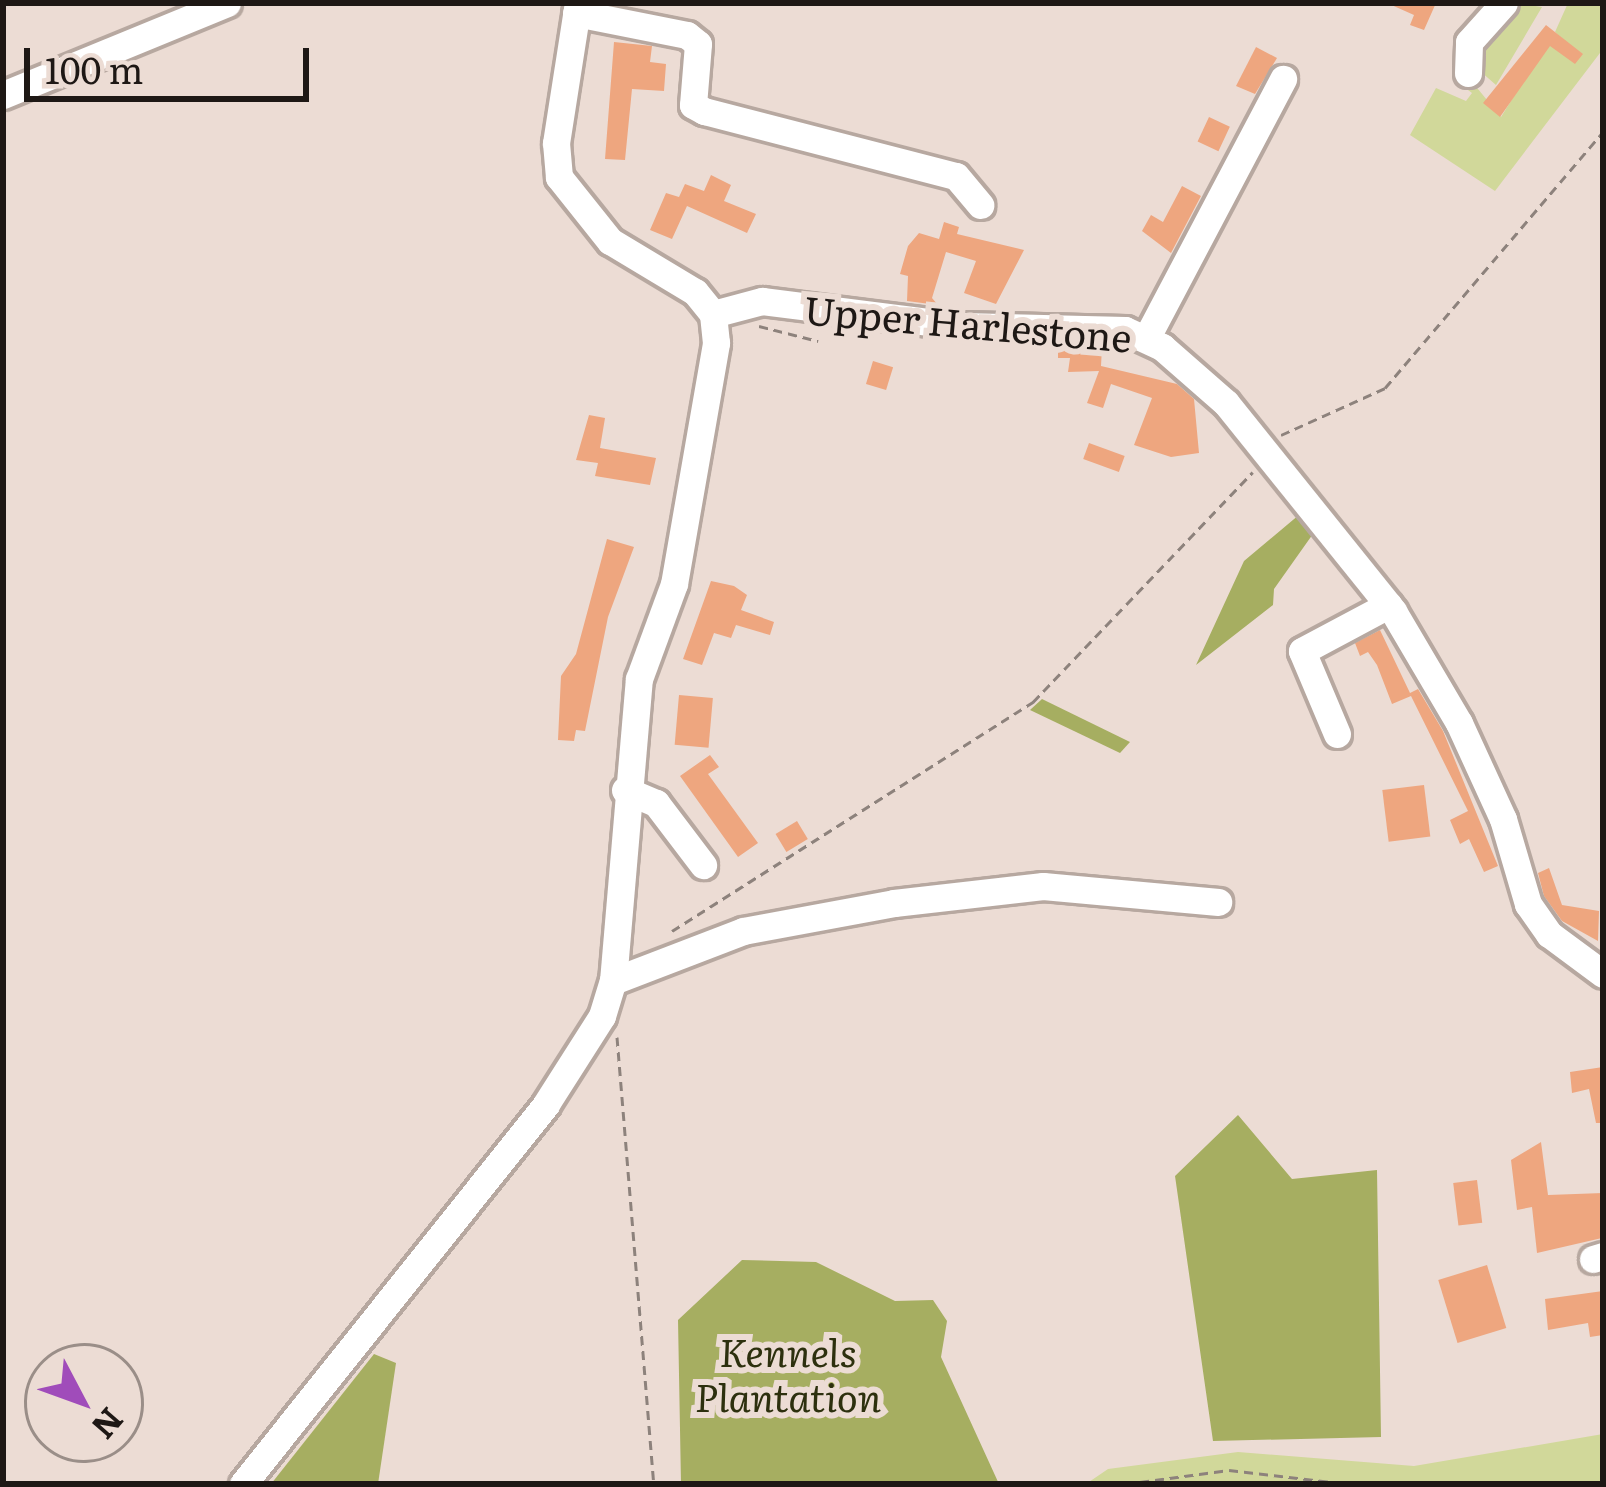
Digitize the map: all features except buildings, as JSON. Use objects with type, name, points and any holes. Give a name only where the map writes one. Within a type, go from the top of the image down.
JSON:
[{"type":"street","points":[[3,95],[227,3]]},
{"type":"street","points":[[1468,73],[1469,42],[1504,3]]},
{"type":"street","points":[[243,1484],[546,1104],[602,1016],[613,981],[625,790],[639,680],[674,584],[720,310],[610,241],[560,177],[556,143],[577,8],[687,35],[698,44],[693,106],[956,176],[980,205]]},
{"type":"street","points":[[1147,338],[1283,79]]},
{"type":"street","name":"Upper Harlestone","points":[[720,310],[762,301],[923,322],[1125,330],[1147,338],[1205,381],[1261,443],[1388,604],[1460,723],[1503,819],[1528,904],[1549,934],[1603,974]]},
{"type":"street","points":[[1337,734],[1302,651],[1388,604]]},
{"type":"street","points":[[625,790],[656,803],[703,865]]},
{"type":"street","points":[[613,981],[710,940],[894,903],[1043,886],[1218,902]]},
{"type":"path","points":[[665,936],[1033,702],[1266,460],[1261,443],[1373,398],[1603,132]]},
{"type":"path","points":[[720,310],[767,330],[818,341]]},
{"type":"path","points":[[616,1020],[654,1484]]},
{"type":"path","points":[[1125,1484],[1229,1470],[1348,1484]]},
{"type":"green space","points":[[1516,3],[1542,7],[1496,85],[1480,71],[1485,51],[1479,41]]},
{"type":"green space","points":[[1568,3],[1603,3],[1603,49],[1495,191],[1410,135],[1436,88],[1466,101],[1472,93],[1464,87],[1473,83],[1501,117],[1547,43],[1565,41],[1555,32]]},
{"type":"green space","points":[[1306,509],[1320,524],[1274,589],[1273,605],[1196,665],[1244,561]]},
{"type":"green space","points":[[1042,699],[1130,742],[1120,753],[1030,710]]},
{"type":"green space","points":[[1238,1115],[1292,1179],[1377,1170],[1381,1437],[1213,1441],[1175,1176]]},
{"type":"green space","name":"Kennels Plantation","points":[[742,1260],[816,1262],[895,1301],[933,1300],[947,1321],[941,1357],[999,1484],[681,1484],[678,1320]]},
{"type":"green space","points":[[374,1354],[396,1363],[378,1484],[271,1484]]},
{"type":"green space","points":[[1603,1434],[1603,1484],[1086,1484],[1108,1469],[1238,1452],[1414,1466]]}]
